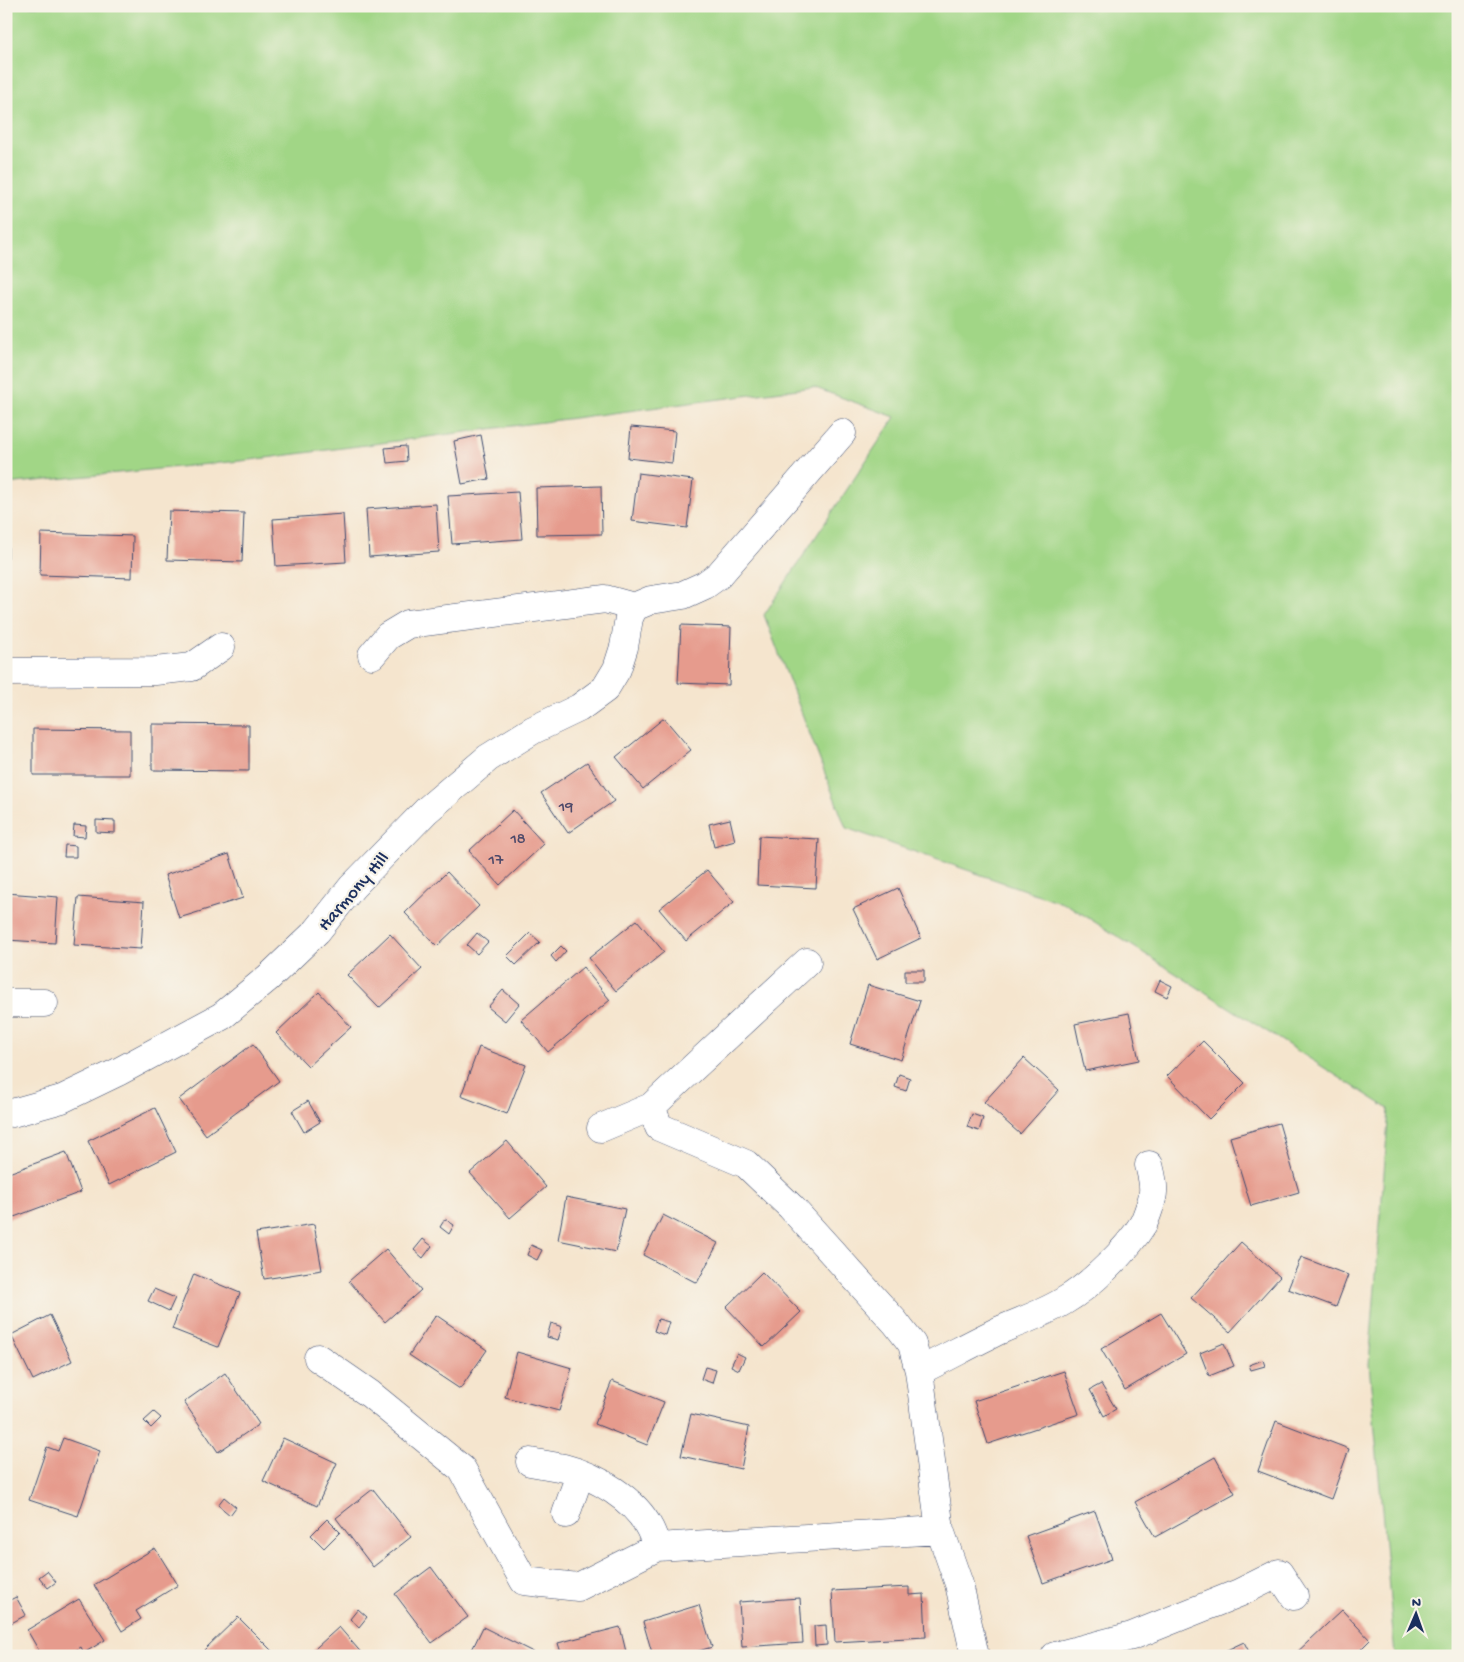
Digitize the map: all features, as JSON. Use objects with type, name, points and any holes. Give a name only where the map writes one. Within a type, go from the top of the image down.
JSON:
[{"type":"street","points":[[372,655],[388,636],[408,624],[605,598],[634,607],[651,600],[683,595],[705,585],[719,575],[842,433]]},
{"type":"street","name":"Harmony Hill","points":[[8,1109],[62,1099],[118,1072],[222,1016],[269,977],[316,931],[352,887],[427,810],[488,758],[533,730],[579,708],[605,689],[617,669],[624,647],[629,618],[634,607]]},
{"type":"street","points":[[6,672],[155,671],[192,668],[221,647]]},
{"type":"street","points":[[601,1128],[650,1107],[807,962]]},
{"type":"street","points":[[6,1003],[44,1004]]},
{"type":"street","points":[[650,1107],[658,1127],[746,1164],[791,1207],[895,1322],[912,1344],[919,1371],[940,1530],[959,1584],[975,1656]]},
{"type":"street","points":[[919,1371],[1005,1328],[1065,1301],[1096,1277],[1144,1223],[1153,1192],[1150,1165]]},
{"type":"street","points":[[318,1358],[370,1394],[462,1469],[524,1581],[578,1587],[657,1547],[940,1530]]},
{"type":"street","points":[[530,1462],[566,1469],[592,1478],[624,1497],[640,1514],[651,1530],[657,1547]]},
{"type":"street","points":[[566,1514],[580,1474]]},
{"type":"street","points":[[1055,1656],[1132,1636],[1239,1593],[1279,1573],[1294,1596]]},
{"type":"green space","points":[[6,6],[1458,6],[1458,1656],[1395,1656],[1369,1364],[1389,1109],[1068,905],[846,828],[764,615],[895,417],[813,387],[250,460],[6,484]]},
{"type":"building","points":[[631,427],[675,431],[672,463],[628,458]]},
{"type":"building","points":[[481,435],[489,479],[462,484],[454,441]]},
{"type":"building","points":[[406,446],[407,461],[387,463],[385,448]]},
{"type":"building","points":[[638,473],[693,480],[687,528],[632,521]]},
{"type":"building","points":[[601,486],[602,534],[537,535],[536,488]]},
{"type":"building","points":[[518,492],[522,539],[452,544],[448,496]]},
{"type":"building","points":[[436,504],[439,552],[369,557],[366,509]]},
{"type":"building","points":[[169,511],[244,513],[242,562],[167,560]]},
{"type":"building","points":[[343,514],[346,562],[276,566],[273,519]]},
{"type":"building","points":[[41,533],[133,536],[132,578],[40,575]]},
{"type":"building","points":[[6,541],[8,541],[8,558],[6,558]]},
{"type":"building","points":[[681,625],[731,627],[729,685],[678,683]]},
{"type":"building","points":[[664,718],[691,750],[643,789],[616,757]]},
{"type":"building","points":[[152,724],[249,725],[249,771],[152,770]]},
{"type":"building","points":[[33,729],[130,730],[130,775],[33,775]]},
{"type":"building","points":[[587,762],[614,801],[568,833],[541,793]]},
{"type":"building","points":[[513,810],[544,844],[500,885],[469,851]]},
{"type":"building","points":[[730,819],[735,841],[714,847],[709,824]]},
{"type":"building","points":[[96,820],[115,821],[115,833],[96,832]]},
{"type":"building","points":[[74,825],[86,826],[85,837],[73,836]]},
{"type":"building","points":[[759,836],[819,839],[816,888],[757,885]]},
{"type":"building","points":[[65,845],[76,846],[76,857],[64,857]]},
{"type":"building","points":[[229,854],[243,898],[179,918],[165,875]]},
{"type":"building","points":[[707,870],[734,902],[686,941],[659,909]]},
{"type":"building","points":[[447,872],[479,906],[437,946],[405,913]]},
{"type":"building","points":[[898,888],[921,938],[877,959],[853,909]]},
{"type":"building","points":[[6,893],[58,897],[55,943],[6,940]]},
{"type":"building","points":[[78,897],[144,902],[141,949],[74,945]]},
{"type":"building","points":[[637,920],[664,952],[616,991],[589,958]]},
{"type":"building","points":[[477,933],[488,942],[477,954],[467,945]]},
{"type":"building","points":[[530,933],[540,942],[516,965],[507,956]]},
{"type":"building","points":[[390,934],[422,969],[379,1008],[347,975]]},
{"type":"building","points":[[561,946],[566,951],[556,962],[551,956]]},
{"type":"building","points":[[583,967],[610,1000],[548,1052],[521,1020]]},
{"type":"building","points":[[905,970],[924,970],[924,982],[905,982]]},
{"type":"building","points":[[1160,980],[1172,986],[1167,997],[1155,991]]},
{"type":"building","points":[[868,985],[920,1001],[901,1060],[850,1044]]},
{"type":"building","points":[[503,990],[519,1004],[505,1021],[488,1007]]},
{"type":"building","points":[[319,992],[351,1027],[308,1066],[276,1033]]},
{"type":"building","points":[[1129,1013],[1139,1060],[1085,1071],[1075,1024]]},
{"type":"building","points":[[1203,1041],[1245,1083],[1209,1119],[1167,1076]]},
{"type":"building","points":[[253,1044],[279,1081],[206,1135],[179,1099]]},
{"type":"building","points":[[479,1047],[526,1065],[507,1114],[461,1096]]},
{"type":"building","points":[[1024,1058],[1059,1090],[1020,1134],[984,1102]]},
{"type":"building","points":[[899,1074],[910,1078],[906,1091],[895,1087]]},
{"type":"building","points":[[308,1101],[320,1122],[304,1132],[292,1111]]},
{"type":"building","points":[[155,1108],[176,1152],[109,1185],[88,1141]]},
{"type":"building","points":[[972,1114],[983,1118],[979,1131],[967,1127]]},
{"type":"building","points":[[1279,1123],[1299,1192],[1251,1206],[1230,1137]]},
{"type":"building","points":[[507,1141],[546,1187],[510,1218],[470,1173]]},
{"type":"building","points":[[66,1152],[81,1192],[6,1220],[6,1174]]},
{"type":"building","points":[[566,1197],[625,1209],[616,1252],[558,1240]]},
{"type":"building","points":[[663,1215],[718,1243],[697,1283],[643,1255]]},
{"type":"building","points":[[445,1219],[454,1225],[449,1234],[440,1227]]},
{"type":"building","points":[[314,1224],[322,1270],[264,1279],[256,1233]]},
{"type":"building","points":[[423,1239],[432,1246],[423,1258],[414,1250]]},
{"type":"building","points":[[1241,1242],[1280,1277],[1230,1332],[1191,1298]]},
{"type":"building","points":[[531,1245],[542,1250],[537,1260],[527,1255]]},
{"type":"building","points":[[386,1249],[421,1290],[385,1322],[349,1281]]},
{"type":"building","points":[[1301,1257],[1348,1275],[1336,1307],[1288,1289]]},
{"type":"building","points":[[762,1272],[801,1312],[764,1347],[726,1307]]},
{"type":"building","points":[[194,1274],[240,1293],[218,1347],[172,1329]]},
{"type":"building","points":[[154,1289],[175,1298],[169,1311],[148,1301]]},
{"type":"building","points":[[1161,1313],[1186,1354],[1125,1390],[1101,1349]]},
{"type":"building","points":[[50,1315],[72,1361],[33,1380],[11,1335]]},
{"type":"building","points":[[436,1315],[487,1350],[460,1389],[409,1355]]},
{"type":"building","points":[[658,1319],[669,1322],[665,1335],[654,1331]]},
{"type":"building","points":[[551,1323],[562,1327],[558,1340],[547,1337]]},
{"type":"building","points":[[1224,1343],[1234,1366],[1209,1376],[1200,1353]]},
{"type":"building","points":[[517,1352],[572,1368],[559,1411],[505,1397]]},
{"type":"building","points":[[737,1353],[745,1357],[739,1370],[731,1366]]},
{"type":"building","points":[[1263,1360],[1265,1366],[1251,1370],[1249,1365]]},
{"type":"building","points":[[705,1367],[716,1370],[712,1383],[701,1379]]},
{"type":"building","points":[[1064,1371],[1079,1414],[988,1444],[974,1401]]},
{"type":"building","points":[[225,1373],[259,1424],[218,1452],[184,1402]]},
{"type":"building","points":[[612,1381],[664,1402],[647,1445],[595,1424]]},
{"type":"building","points":[[1101,1384],[1116,1409],[1104,1416],[1090,1390]]},
{"type":"building","points":[[154,1412],[161,1418],[151,1428],[144,1421]]},
{"type":"building","points":[[691,1414],[749,1427],[741,1469],[681,1456]]},
{"type":"building","points":[[1276,1421],[1349,1449],[1331,1499],[1258,1471]]},
{"type":"building","points":[[63,1438],[100,1451],[78,1516],[29,1500],[47,1447],[58,1451]]},
{"type":"building","points":[[283,1438],[337,1463],[317,1506],[263,1481]]},
{"type":"building","points":[[1215,1457],[1235,1493],[1155,1537],[1135,1502]]},
{"type":"building","points":[[373,1489],[411,1537],[373,1567],[336,1518]]},
{"type":"building","points":[[224,1497],[236,1507],[230,1515],[218,1505]]},
{"type":"building","points":[[1095,1511],[1112,1559],[1043,1583],[1026,1536]]},
{"type":"building","points":[[327,1519],[340,1532],[324,1548],[311,1535]]},
{"type":"building","points":[[155,1548],[178,1585],[136,1611],[141,1619],[122,1631],[94,1585]]},
{"type":"building","points":[[431,1567],[468,1617],[432,1643],[395,1594]]},
{"type":"building","points":[[47,1571],[56,1582],[48,1588],[39,1577]]},
{"type":"building","points":[[909,1587],[909,1595],[924,1594],[926,1637],[835,1642],[832,1591]]},
{"type":"building","points":[[16,1597],[26,1615],[6,1626],[6,1602]]},
{"type":"building","points":[[800,1598],[803,1643],[742,1647],[739,1602]]},
{"type":"building","points":[[79,1599],[105,1640],[84,1653],[81,1647],[67,1656],[42,1656],[27,1630]]},
{"type":"building","points":[[699,1605],[712,1647],[682,1656],[653,1656],[643,1622]]},
{"type":"building","points":[[358,1609],[367,1617],[359,1627],[350,1619]]},
{"type":"building","points":[[1342,1610],[1370,1640],[1354,1656],[1293,1656]]},
{"type":"building","points":[[238,1617],[277,1656],[210,1656],[204,1650]]},
{"type":"building","points":[[826,1625],[827,1645],[815,1646],[814,1626]]},
{"type":"building","points":[[339,1627],[364,1656],[307,1656]]},
{"type":"building","points":[[483,1627],[537,1654],[536,1656],[469,1656]]},
{"type":"building","points":[[620,1627],[627,1656],[562,1656],[558,1643]]},
{"type":"building","points":[[1244,1642],[1251,1656],[1214,1656]]}]
